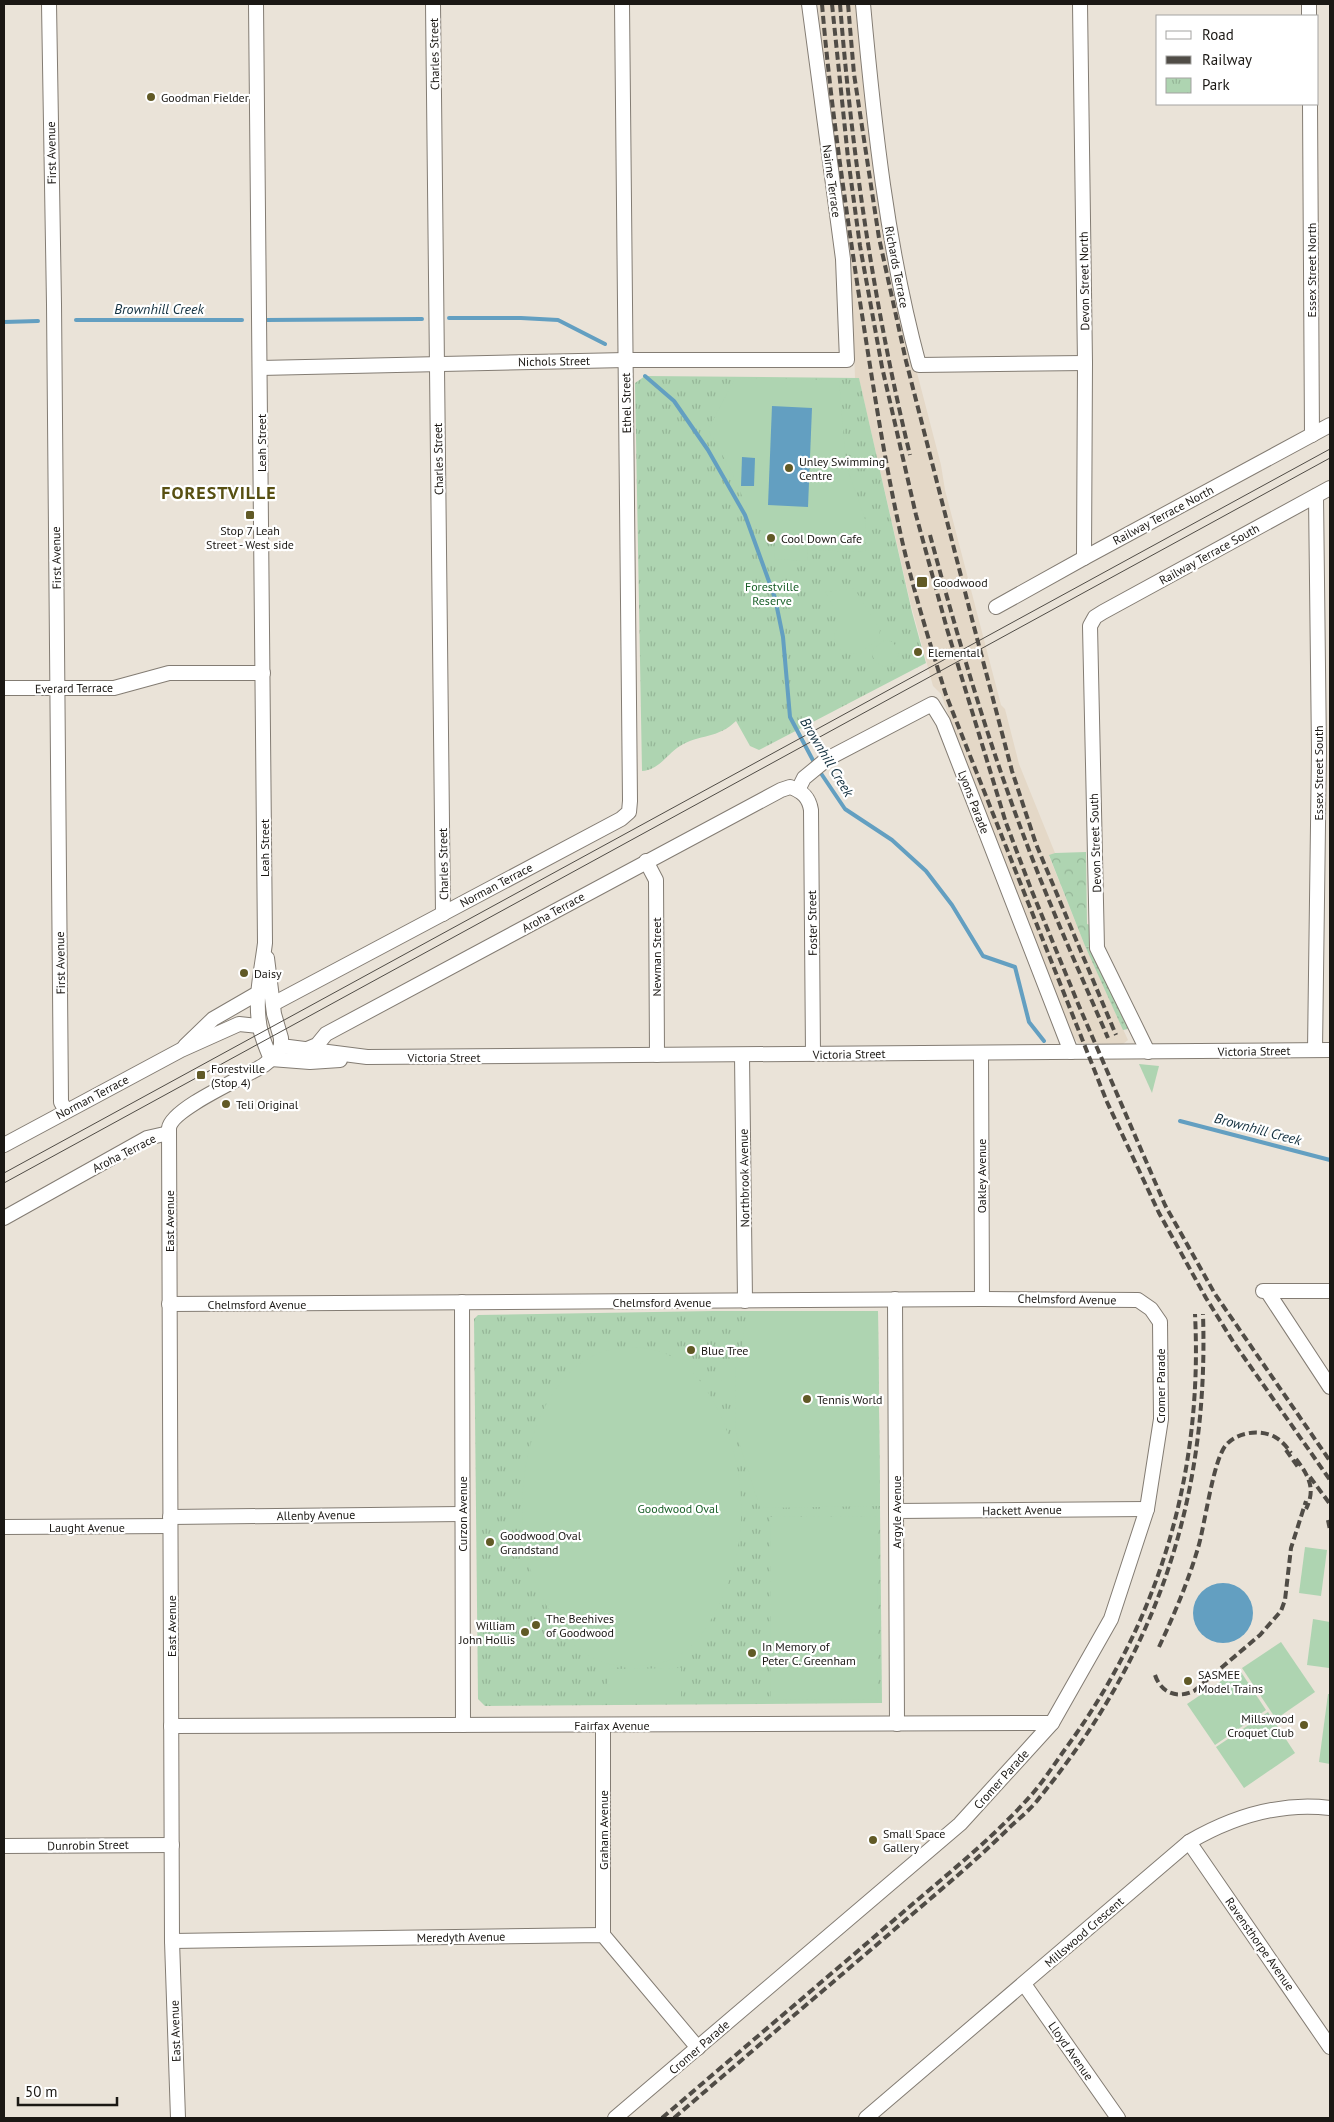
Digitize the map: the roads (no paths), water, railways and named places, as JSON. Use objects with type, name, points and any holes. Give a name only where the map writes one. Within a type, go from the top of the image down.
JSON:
[{"type":"street","name":"First Avenue","points":[[49,4],[61,1102],[66,1111]]},
{"type":"street","name":"Leah Street","points":[[256,4],[265,943],[281,1046]]},
{"type":"street","name":"Charles Street","points":[[433,4],[443,914]]},
{"type":"street","name":"Ethel Street","points":[[622,4],[630,801]]},
{"type":"street","name":"Nairne Terrace","points":[[809,4],[843,259],[847,360]]},
{"type":"street","name":"Richards Terrace","points":[[863,4],[886,211],[903,305],[919,365],[1085,363]]},
{"type":"street","name":"Devon Street North","points":[[1080,4],[1085,363],[1084,558]]},
{"type":"street","name":"Essex Street North","points":[[1310,105],[1312,435]]},
{"type":"street","name":"Nichols Street","points":[[260,368],[626,360],[847,360]]},
{"type":"street","name":"Railway Terrace North","points":[[996,607],[1330,425]]},
{"type":"street","name":"Railway Terrace South","points":[[1091,624],[1095,617],[1103,612],[1330,488]]},
{"type":"street","name":"Essex Street South","points":[[1315,1050],[1325,751],[1316,496]]},
{"type":"street","name":"Devon Street South","points":[[1091,624],[1089,636],[1097,948],[1148,1052]]},
{"type":"street","name":"Everard Terrace","points":[[4,688],[114,688],[169,673],[263,673]]},
{"type":"street","name":"Lyons Parade","points":[[802,787],[827,759],[932,704],[943,722],[1071,1052]]},
{"type":"street","name":"Aroha Terrace","points":[[306,1050],[317,1045],[326,1034],[334,1032],[646,861],[781,790],[790,787],[802,787]]},
{"type":"street","name":"Foster Street","points":[[802,787],[809,800],[811,810],[813,1054]]},
{"type":"street","name":"Norman Terrace","points":[[274,1004],[621,819],[629,812],[630,801]]},
{"type":"street","name":"Newman Street","points":[[646,861],[656,880],[657,1055]]},
{"type":"street","name":"Leah Street","points":[[265,943],[258,993],[260,1026],[271,1059]]},
{"type":"street","name":"Norman Terrace","points":[[181,1050],[213,1019],[258,993]]},
{"type":"street","name":"Norman Terrace","points":[[4,1145],[181,1050],[239,1024],[260,1026]]},
{"type":"street","name":"Victoria Street","points":[[281,1046],[367,1057]]},
{"type":"street","name":"Aroha Terrace","points":[[4,1218],[147,1138],[169,1133],[170,1122],[182,1110],[271,1059],[281,1046]]},
{"type":"street","name":"Victoria Street","points":[[271,1059],[310,1062],[367,1057],[1330,1050]]},
{"type":"street","name":"Oakley Avenue","points":[[981,1053],[982,1299]]},
{"type":"street","name":"Northbrook Avenue","points":[[742,1055],[745,1301]]},
{"type":"street","name":"East Avenue","points":[[169,1133],[172,1941],[178,2118]]},
{"type":"street","points":[[1330,1291],[1265,1291],[1330,1387]]},
{"type":"street","name":"Argyle Avenue","points":[[895,1299],[897,1724]]},
{"type":"street","name":"Chelmsford Avenue","points":[[169,1304],[982,1299],[1138,1300],[1151,1309]]},
{"type":"street","name":"Curzon Avenue","points":[[462,1302],[463,1725]]},
{"type":"street","name":"Cromer Parade","points":[[615,2118],[960,1824],[1052,1723],[1110,1619],[1147,1509],[1161,1419],[1160,1322],[1151,1309]]},
{"type":"street","name":"Hackett Avenue","points":[[896,1511],[1147,1509]]},
{"type":"street","name":"Allenby Avenue","points":[[170,1521],[462,1514]]},
{"type":"street","name":"Laught Avenue","points":[[4,1527],[170,1521]]},
{"type":"street","name":"Fairfax Avenue","points":[[171,1726],[1052,1723]]},
{"type":"street","name":"Graham Avenue","points":[[603,1725],[603,1935]]},
{"type":"street","name":"Millswood Crescent","points":[[866,2118],[1189,1842],[1228,1822],[1250,1815],[1282,1808],[1308,1806],[1330,1808]]},
{"type":"street","name":"Ravensthorpe Avenue","points":[[1189,1842],[1330,2047]]},
{"type":"street","name":"Dunrobin Street","points":[[4,1846],[172,1844]]},
{"type":"street","points":[[603,1935],[698,2048]]},
{"type":"street","name":"Meredyth Avenue","points":[[172,1941],[603,1935]]},
{"type":"street","name":"Lloyd Avenue","points":[[1024,1984],[1118,2118]]},
{"type":"water","points":[[772,406],[812,408],[808,507],[768,505]]},
{"type":"water","points":[[742,457],[755,458],[754,486],[741,486]]},
{"type":"water","points":[[1217,1583],[1229,1583],[1240,1588],[1248,1596],[1253,1607],[1251,1625],[1240,1638],[1229,1643],[1217,1643],[1206,1638],[1198,1630],[1193,1619],[1193,1607],[1198,1596],[1206,1588]]},
{"type":"waterway","name":"Brownhill Creek","points":[[449,318],[558,320],[605,344]]},
{"type":"waterway","name":"Brownhill Creek","points":[[266,320],[422,319]]},
{"type":"waterway","name":"Brownhill Creek","points":[[76,320],[242,320]]},
{"type":"waterway","name":"Brownhill Creek","points":[[4,322],[38,321]]},
{"type":"waterway","name":"Brownhill Creek","points":[[645,376],[674,401],[708,450],[745,515],[775,598],[783,637],[790,717],[816,766],[845,809],[892,840],[926,871],[952,905],[983,956],[1015,967],[1029,1022],[1044,1041]]},
{"type":"waterway","name":"Brownhill Creek","points":[[1180,1121],[1330,1160]]},
{"type":"tram line","points":[[4,1173],[1330,449]]},
{"type":"tram line","points":[[4,1183],[1330,458]]},
{"type":"railway","points":[[822,4],[829,75],[858,289],[886,460],[907,562],[946,695],[1107,1102],[1159,1213],[1206,1298],[1234,1343],[1330,1480]]},
{"type":"railway","points":[[832,4],[848,158],[860,246],[882,367],[916,515],[947,629],[1006,823],[1079,1006],[1165,1205],[1215,1294],[1330,1461]]},
{"type":"railway","points":[[840,4],[851,117],[866,231],[875,287],[910,455]]},
{"type":"railway","points":[[848,4],[854,74],[879,238],[906,361],[973,623],[1012,771],[1036,844],[1116,1035]]},
{"type":"railway","points":[[930,535],[974,690],[1012,804],[1045,892],[1108,1038]]},
{"type":"railway","points":[[662,2118],[1001,1827],[1042,1782],[1099,1699],[1127,1648],[1150,1596],[1169,1542],[1182,1487],[1191,1430],[1196,1373],[1195,1314]]},
{"type":"railway","points":[[674,2118],[986,1850],[1034,1805],[1081,1743],[1116,1687],[1145,1630],[1168,1571],[1185,1510],[1197,1447],[1203,1382],[1203,1314]]},
{"type":"railway","points":[[1159,1647],[1194,1561],[1201,1538],[1213,1478],[1221,1453],[1226,1445],[1242,1435],[1263,1433],[1278,1439],[1291,1453]]},
{"type":"railway","points":[[1286,1450],[1298,1467]]},
{"type":"railway","points":[[1296,1459],[1310,1483],[1311,1489],[1306,1509]]},
{"type":"railway","points":[[1310,1477],[1330,1504]]},
{"type":"railway","points":[[1155,1675],[1161,1686],[1170,1693],[1182,1694],[1194,1691],[1260,1635],[1281,1611],[1285,1600],[1291,1548],[1306,1501]]},
{"type":"railway","points":[[1328,1520],[1330,1530]]},
{"type":"place","name":"Goodman Fielder","points":[[151,97]]},
{"type":"place","name":"Unley Swimming Centre","points":[[789,468]]},
{"type":"place","name":"Stop 7 Leah Street - West side","points":[[250,515]]},
{"type":"place","name":"Cool Down Cafe","points":[[771,538]]},
{"type":"place","name":"Goodwood","points":[[922,582]]},
{"type":"place","name":"Elemental","points":[[918,652]]},
{"type":"place","name":"Daisy","points":[[244,973]]},
{"type":"place","name":"Forestville (Stop 4)","points":[[201,1075]]},
{"type":"place","name":"Teli Original","points":[[226,1104]]},
{"type":"place","name":"Blue Tree","points":[[691,1350]]},
{"type":"place","name":"Tennis World","points":[[807,1399]]},
{"type":"place","name":"Goodwood Oval Grandstand","points":[[490,1542]]},
{"type":"place","name":"The Beehives of Goodwood","points":[[536,1625]]},
{"type":"place","name":"William John Hollis","points":[[525,1632]]},
{"type":"place","name":"In Memory of Peter C. Greenham","points":[[752,1653]]},
{"type":"place","name":"SASMEE Model Trains","points":[[1188,1681]]},
{"type":"place","name":"Millswood Croquet Club","points":[[1304,1725]]},
{"type":"place","name":"Small Space Gallery","points":[[873,1840]]},
{"type":"district","name":"FORESTVILLE","points":[[219,492]]},
{"type":"park label","name":"Forestville Reserve","points":[[772,593]]},
{"type":"park label","name":"Goodwood Oval","points":[[678,1508]]}]
